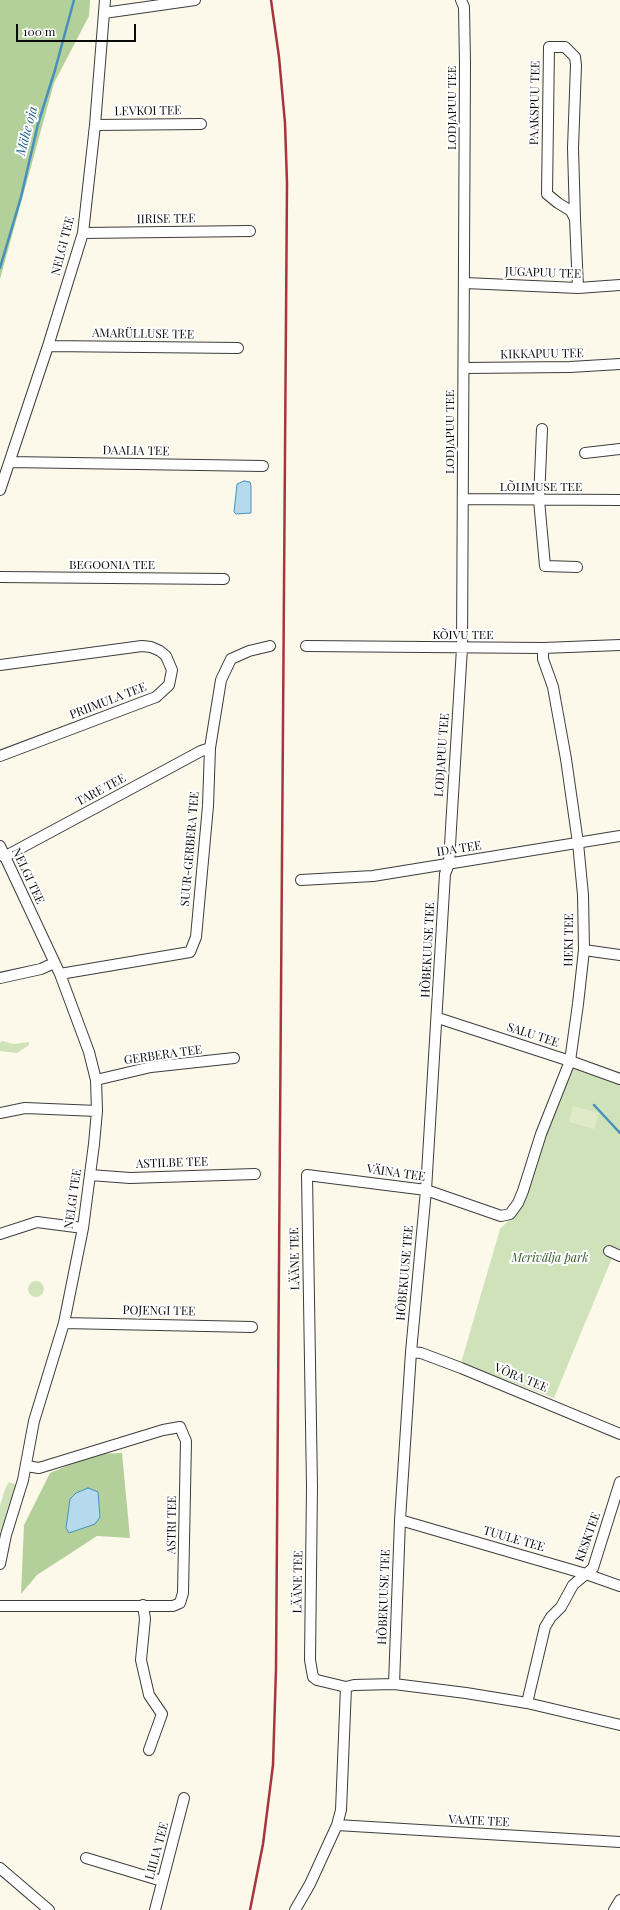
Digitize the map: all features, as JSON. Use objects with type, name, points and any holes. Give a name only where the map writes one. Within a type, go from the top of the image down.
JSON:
[{"type":"street","name":"NELGI TEE","points":[[0,490],[48,346],[82,233],[95,125],[105,0]]},
{"type":"street","points":[[104,13],[194,0]]},
{"type":"street","name":"LODJAPUU TEE","points":[[449,864],[462,648],[462,411],[465,282],[465,63],[464,7],[461,0]]},
{"type":"street","name":"PAAKSPUU TEE","points":[[575,219],[571,210],[558,203],[547,194],[549,46],[565,47],[575,56],[573,148],[578,288]]},
{"type":"street","name":"LEVKOI TEE","points":[[95,125],[201,124]]},
{"type":"street","name":"IIRISE TEE","points":[[82,233],[250,231]]},
{"type":"street","name":"JUGAPUU TEE","points":[[465,282],[578,288],[620,285]]},
{"type":"street","name":"AMARÜLLUSE TEE","points":[[48,346],[238,348]]},
{"type":"street","name":"KIKKAPUU TEE","points":[[464,368],[570,367],[620,364]]},
{"type":"street","points":[[542,429],[539,500],[545,566],[577,567]]},
{"type":"street","points":[[585,453],[620,449]]},
{"type":"street","name":"DAALIA TEE","points":[[10,462],[263,466]]},
{"type":"street","name":"LÕHMUSE TEE","points":[[463,499],[620,500]]},
{"type":"street","name":"BEGOONIA TEE","points":[[0,577],[224,579]]},
{"type":"street","name":"KÕIVU TEE","points":[[306,646],[543,648],[620,645]]},
{"type":"street","name":"PRIIMULA TEE","points":[[0,666],[142,646],[151,647],[160,651],[166,656],[172,670],[169,685],[156,697],[0,756]]},
{"type":"street","name":"SUUR-GERBERA TEE","points":[[60,974],[190,952],[196,937],[208,806],[210,748],[221,680],[231,659],[249,651],[270,646]]},
{"type":"street","name":"HEKI TEE","points":[[501,1216],[510,1214],[518,1203],[541,1134],[570,1061],[584,950],[583,895],[578,843],[555,699],[543,659],[543,648]]},
{"type":"street","name":"TARE TEE","points":[[4,857],[201,751],[210,748]]},
{"type":"street","name":"IDA TEE","points":[[300,880],[372,876],[620,836]]},
{"type":"street","name":"NELGI TEE","points":[[0,846],[60,974],[89,1052],[96,1080],[97,1111],[82,1228],[64,1323],[34,1421],[23,1480],[6,1535],[0,1564]]},
{"type":"street","name":"HÕBEKUUSE TEE","points":[[394,1684],[400,1520],[411,1352],[426,1190],[438,1018],[445,874],[449,864]]},
{"type":"street","points":[[584,950],[620,955]]},
{"type":"street","points":[[0,978],[41,969],[54,963]]},
{"type":"street","name":"SALU TEE","points":[[438,1018],[620,1079]]},
{"type":"street","name":"GERBERA TEE","points":[[96,1080],[151,1067],[234,1058]]},
{"type":"street","points":[[0,1113],[25,1108],[97,1111]]},
{"type":"street","name":"ASTILBE TEE","points":[[90,1175],[130,1178],[255,1174]]},
{"type":"street","name":"VÄINA TEE","points":[[307,1175],[426,1190],[501,1216]]},
{"type":"street","name":"LÄÄNE TEE","points":[[307,1175],[312,1487],[310,1660],[313,1677],[317,1680],[346,1686],[354,1684],[394,1684],[466,1693],[527,1703],[620,1725]]},
{"type":"street","points":[[0,1234],[37,1222],[82,1228]]},
{"type":"street","points":[[609,1251],[620,1256]]},
{"type":"street","name":"POJENGI TEE","points":[[64,1323],[252,1327]]},
{"type":"street","name":"VÕRA TEE","points":[[411,1352],[422,1353],[461,1368],[620,1434]]},
{"type":"street","name":"ASTRI TEE","points":[[0,1606],[173,1606],[180,1603],[183,1593],[186,1441],[180,1427],[163,1430],[40,1468],[26,1466]]},
{"type":"street","name":"KESKTEE","points":[[527,1703],[545,1627],[551,1617],[561,1607],[573,1585],[593,1568],[620,1482]]},
{"type":"street","name":"TUULE TEE","points":[[400,1520],[586,1574],[620,1586]]},
{"type":"street","points":[[143,1605],[145,1619],[141,1660],[149,1695],[162,1714],[149,1750]]},
{"type":"street","points":[[295,1910],[310,1884],[338,1825],[341,1810],[346,1686]]},
{"type":"street","name":"LIILIA TEE","points":[[155,1910],[184,1798]]},
{"type":"street","name":"VAATE TEE","points":[[338,1825],[620,1842]]},
{"type":"street","points":[[86,1858],[162,1882]]},
{"type":"street","points":[[0,1868],[49,1910]]},
{"type":"street","points":[[614,1910],[620,1900]]},
{"type":"green space","points":[[0,0],[90,0],[89,16],[54,83],[0,279]]},
{"type":"green space","points":[[2,1041],[14,1044],[29,1042],[29,1045],[17,1053],[0,1051],[0,1043]]},
{"type":"green space","name":"Merivälja park","points":[[570,1066],[620,1085],[620,1262],[612,1258],[554,1398],[461,1363],[500,1229],[517,1212]]},
{"type":"green space","points":[[573,1106],[599,1113],[594,1129],[569,1122]]},
{"type":"green space","points":[[36,1281],[43,1286],[44,1289],[39,1296],[36,1297],[29,1292],[28,1289],[33,1282]]},
{"type":"green space","points":[[122,1453],[130,1538],[97,1536],[37,1575],[21,1594],[24,1525],[50,1473],[95,1454]],"holes":[[[98,1492],[100,1517],[66,1528],[70,1499],[76,1493]]]},
{"type":"green space","points":[[9,1482],[15,1484],[16,1491],[2,1530],[0,1531],[0,1506],[5,1489]]},
{"type":"water","points":[[244,481],[250,482],[251,486],[251,513],[236,514],[234,512],[237,484]]},
{"type":"water","points":[[88,1488],[98,1492],[100,1517],[95,1524],[69,1533],[66,1528],[70,1499],[76,1493]]},
{"type":"waterway","name":"Mähe oja","points":[[0,268],[21,197],[38,124],[55,70],[74,0]]},
{"type":"waterway","points":[[594,1105],[620,1133]]},
{"type":"railway","points":[[250,1910],[263,1844],[273,1765],[276,1669],[287,183],[285,123],[279,57],[271,0]]}]
